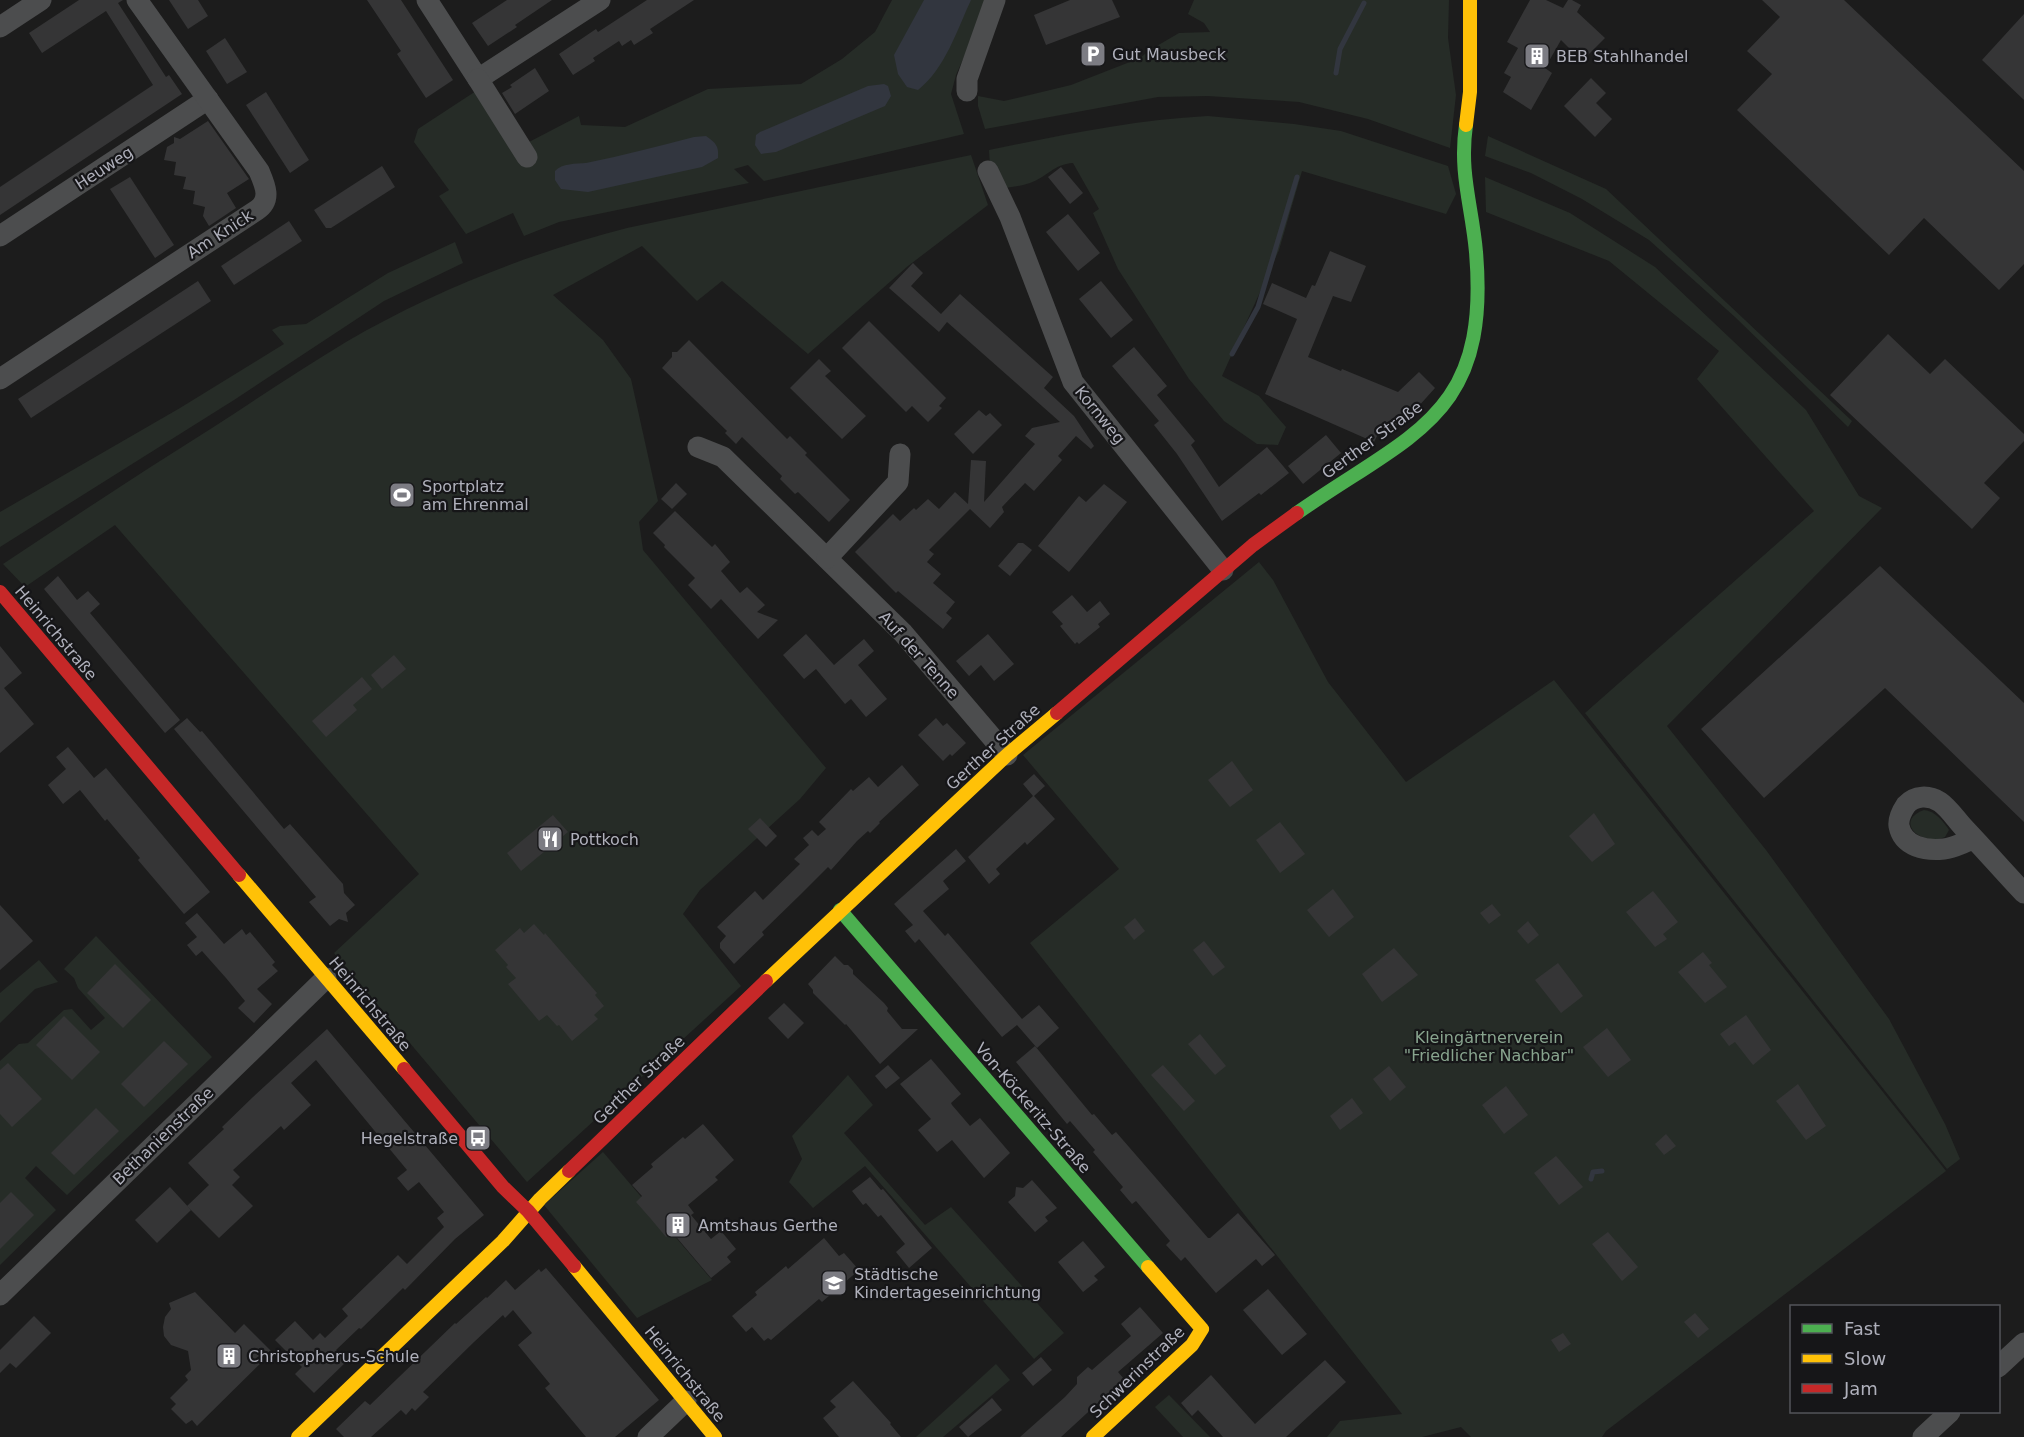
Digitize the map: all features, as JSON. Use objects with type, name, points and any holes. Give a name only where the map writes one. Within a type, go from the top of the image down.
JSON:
[{"type":"street","points":[[0,27],[41,0]]},
{"type":"street","name":"Am Knick","points":[[0,378],[263,205],[267,195],[265,183],[259,171],[137,0]]},
{"type":"street","points":[[427,0],[527,158]]},
{"type":"street","points":[[478,79],[600,0]]},
{"type":"street","points":[[967,91],[967,79],[995,0]]},
{"type":"street","name":"Gerther Straße","points":[[298,1437],[503,1241],[528,1211],[840,910],[1007,755],[1223,570],[1278,526],[1384,456],[1428,423],[1449,399],[1460,383],[1476,333],[1479,303],[1472,221],[1463,169],[1463,141],[1469,106],[1470,0]]},
{"type":"street","name":"Heuweg","points":[[0,237],[208,99]]},
{"type":"street","name":"Kornweg","points":[[988,171],[1010,217],[1073,382],[1223,570]]},
{"type":"street","name":"Auf der Tenne","points":[[698,447],[723,457],[828,558],[903,633],[1007,755]]},
{"type":"street","points":[[828,558],[898,482],[900,454]]},
{"type":"street","name":"Heinrichstraße","points":[[0,592],[513,1198],[528,1211],[715,1437]]},
{"type":"street","points":[[1974,839],[2024,893]]},
{"type":"street","name":"Von-Köckeritz-Straße","points":[[840,910],[1202,1329]]},
{"type":"street","name":"Bethanienstraße","points":[[0,1295],[326,978]]},
{"type":"street","name":"Schwerinstraße","points":[[1093,1437],[1192,1345],[1202,1329]]},
{"type":"street","points":[[2000,1365],[2024,1343]]},
{"type":"street","points":[[648,1437],[686,1401]]},
{"type":"street","points":[[1923,1437],[1949,1413]]},
{"type":"green space","points":[[892,0],[989,0],[956,75],[951,94],[964,134],[764,181],[748,165],[734,169],[749,183],[559,222],[524,236],[513,213],[466,234],[439,196],[449,190],[414,142],[418,129],[476,91],[529,142],[579,116],[581,125],[625,127],[708,89],[801,84],[842,59],[875,32]]},
{"type":"green space","points":[[1194,0],[1449,0],[1448,38],[1456,95],[1450,148],[1368,119],[1299,102],[1208,96],[1158,97],[985,129],[978,106],[978,96],[1004,101],[1071,85],[1140,58],[1179,33],[1210,32],[1204,23],[1188,14]]},
{"type":"green space","points":[[1208,116],[1341,131],[1448,166],[1456,194],[1446,214],[1302,171],[1279,250],[1222,376],[1259,396],[1286,427],[1278,445],[1257,444],[1224,421],[1189,379],[1118,269],[1093,213],[1099,209],[1073,163],[1056,168],[1030,183],[1002,188],[990,166],[989,150],[1125,125]]},
{"type":"green space","points":[[1488,136],[1606,189],[1852,421],[1848,427],[1735,317],[1649,240],[1582,199],[1531,173],[1485,156]]},
{"type":"green space","points":[[971,155],[988,205],[908,266],[808,354],[722,281],[697,301],[642,246],[553,295],[603,340],[631,379],[658,501],[639,522],[643,550],[826,768],[800,799],[700,890],[683,914],[741,986],[527,1182],[334,953],[419,874],[115,525],[25,587],[3,564],[329,352],[413,306],[483,275],[554,249],[627,228]]},
{"type":"green space","points":[[1485,177],[1570,213],[1655,267],[1806,410],[1859,496],[1882,508],[1667,726],[1766,850],[1889,1019],[1945,1124],[1960,1159],[1947,1169],[1585,713],[1814,511],[1697,379],[1719,351],[1609,261],[1486,212]]},
{"type":"green space","points":[[455,242],[463,263],[384,301],[234,400],[0,547],[0,512],[180,408],[284,344],[272,330],[280,326],[306,324],[388,273]]},
{"type":"green space","name":"Kleingärtnerverein \"Friedlicher Nachbar\"","points":[[1259,562],[1273,580],[1328,682],[1406,782],[1554,680],[1946,1171],[1606,1431],[1602,1437],[1471,1437],[1461,1427],[1422,1437],[1327,1437],[1340,1421],[1402,1414],[1030,943],[1119,869],[1023,755]]},
{"type":"green space","points":[[1924,810],[1935,814],[1944,823],[1949,830],[1945,837],[1927,839],[1914,831],[1911,820]]},
{"type":"green space","points":[[96,936],[212,1057],[67,1195],[36,1166],[25,1178],[56,1210],[0,1265],[0,1061],[19,1044],[28,1043],[64,1010],[72,1009],[91,1030],[105,1018],[78,988],[74,978],[64,969]]},
{"type":"green space","points":[[39,960],[58,982],[35,989],[0,1023],[0,993]]},
{"type":"green space","points":[[848,1075],[873,1105],[844,1133],[925,1225],[951,1207],[1064,1333],[1034,1359],[865,1166],[813,1208],[789,1182],[802,1159],[792,1136]]},
{"type":"green space","points":[[603,1152],[712,1280],[637,1318],[544,1205]]},
{"type":"green space","points":[[996,1364],[1010,1380],[943,1437],[916,1437]]},
{"type":"green space","points":[[1169,1395],[1210,1437],[1183,1437],[1155,1407]]},
{"type":"shaded area","points":[[924,0],[971,0],[943,60],[918,90],[907,87],[898,74],[894,55]]},
{"type":"shaded area","points":[[884,84],[888,86],[891,96],[885,106],[776,152],[761,154],[755,145],[756,135],[760,132],[868,86]]},
{"type":"shaded area","points":[[706,136],[716,145],[718,158],[702,167],[588,192],[561,189],[555,180],[555,171],[565,165],[586,163]]},
{"type":"building","points":[[79,0],[123,0],[118,3],[166,77],[169,75],[182,94],[0,215],[0,187],[153,85],[106,11],[42,53],[29,33]]},
{"type":"building","points":[[169,0],[198,0],[208,16],[188,29]]},
{"type":"building","points":[[367,0],[401,0],[453,80],[426,98],[397,54],[401,51]]},
{"type":"building","points":[[507,0],[552,0],[488,46],[472,23]]},
{"type":"building","points":[[647,0],[694,0],[650,29],[653,33],[634,45],[631,40],[622,46],[619,41],[593,58],[595,61],[573,75],[559,54],[596,29],[598,32]]},
{"type":"building","points":[[1070,0],[1112,0],[1120,17],[1046,45],[1034,15]]},
{"type":"building","name":"BEB Stahlhandel","points":[[1530,0],[1546,0],[1563,8],[1568,0],[1572,0],[1581,5],[1577,12],[1605,38],[1582,61],[1561,40],[1545,68],[1552,73],[1531,110],[1503,92],[1511,77],[1504,73],[1518,48],[1507,42]]},
{"type":"building","points":[[1762,0],[1844,0],[2024,171],[2024,264],[1999,290],[1924,218],[1889,255],[1737,110],[1772,74],[1747,51],[1780,17]]},
{"type":"building","points":[[2024,14],[2024,100],[1982,60]]},
{"type":"building","points":[[225,38],[247,72],[227,84],[206,51]]},
{"type":"building","points":[[535,68],[549,91],[515,114],[502,93]]},
{"type":"building","points":[[1591,78],[1606,93],[1596,103],[1612,119],[1595,137],[1564,106]]},
{"type":"building","points":[[266,92],[309,160],[290,173],[246,105]]},
{"type":"building","points":[[208,121],[249,179],[227,193],[236,208],[209,226],[203,216],[205,207],[193,204],[195,191],[183,189],[186,177],[174,175],[176,162],[164,160],[167,147],[174,143],[174,137],[180,139]]},
{"type":"building","points":[[382,166],[395,187],[331,228],[326,228],[314,210]]},
{"type":"building","points":[[1061,167],[1083,193],[1070,204],[1048,177]]},
{"type":"building","points":[[130,177],[174,245],[155,258],[110,189]]},
{"type":"building","points":[[1068,214],[1100,253],[1078,271],[1046,232]]},
{"type":"building","points":[[289,221],[302,241],[234,285],[221,266]]},
{"type":"building","points":[[1330,251],[1366,266],[1351,302],[1333,296],[1308,357],[1398,392],[1419,372],[1435,388],[1408,418],[1385,435],[1379,432],[1374,442],[1265,394],[1297,319],[1263,304],[1272,283],[1306,298],[1312,285],[1315,286]]},
{"type":"building","points":[[913,263],[923,273],[911,286],[941,314],[960,294],[1053,377],[1044,388],[1074,416],[1094,446],[1091,449],[1076,436],[1058,456],[1062,460],[1034,491],[1025,483],[1002,507],[1004,512],[990,528],[970,509],[929,550],[934,554],[927,562],[941,574],[933,583],[955,602],[946,613],[952,618],[943,629],[898,591],[896,593],[855,552],[893,514],[900,521],[928,499],[939,509],[955,492],[968,504],[971,460],[986,461],[984,502],[1035,444],[1025,436],[1032,428],[1060,422],[947,322],[939,332],[889,288]]},
{"type":"building","points":[[198,281],[211,301],[31,418],[18,399]]},
{"type":"building","points":[[1101,281],[1133,320],[1111,338],[1079,299]]},
{"type":"building","points":[[869,321],[946,398],[939,406],[942,408],[928,422],[912,406],[906,412],[842,348]]},
{"type":"building","points":[[1888,334],[1930,374],[1945,359],[2024,434],[2024,441],[1984,483],[2000,498],[1972,529],[1830,395]]},
{"type":"building","points":[[689,340],[787,439],[790,436],[807,453],[805,455],[850,500],[829,522],[798,492],[795,494],[780,479],[782,476],[742,437],[736,444],[725,433],[727,431],[662,368],[672,357],[672,352],[677,352]]},
{"type":"building","points":[[1134,347],[1167,386],[1157,395],[1195,441],[1191,445],[1219,487],[1267,447],[1289,473],[1222,521],[1177,454],[1154,425],[1159,421],[1112,366]]},
{"type":"building","points":[[819,359],[831,371],[825,376],[866,416],[842,439],[790,388]]},
{"type":"building","points":[[979,410],[986,416],[990,413],[1002,425],[973,454],[954,434]]},
{"type":"building","points":[[1326,435],[1341,453],[1303,484],[1288,466]]},
{"type":"building","points":[[676,483],[687,494],[672,509],[661,499]]},
{"type":"building","points":[[1104,484],[1127,502],[1069,572],[1038,546],[1079,496],[1086,502]]},
{"type":"building","points":[[675,511],[712,547],[715,544],[730,562],[721,571],[740,593],[747,587],[765,605],[757,612],[778,620],[758,639],[721,599],[711,609],[688,585],[695,578],[653,533]]},
{"type":"building","points":[[1018,543],[1023,543],[1032,550],[1010,576],[998,566]]},
{"type":"building","points":[[1880,566],[2024,703],[2024,822],[1885,688],[1764,798],[1701,729]]},
{"type":"building","points":[[58,576],[77,600],[88,591],[100,604],[90,613],[180,720],[165,733],[44,589]]},
{"type":"building","points":[[1072,595],[1087,612],[1100,601],[1110,614],[1098,624],[1100,627],[1079,644],[1077,642],[1075,644],[1060,626],[1063,624],[1052,612]]},
{"type":"building","points":[[806,634],[834,665],[864,639],[874,651],[858,665],[887,699],[866,717],[851,699],[845,704],[816,669],[804,679],[783,655]]},
{"type":"building","points":[[988,634],[1014,664],[994,681],[981,665],[969,676],[956,661]]},
{"type":"building","points":[[0,646],[22,673],[4,688],[34,724],[0,753]]},
{"type":"building","points":[[394,655],[406,669],[382,689],[371,675]]},
{"type":"building","points":[[362,677],[372,689],[353,705],[357,710],[326,737],[312,721]]},
{"type":"building","points":[[187,718],[200,732],[202,731],[284,829],[290,824],[343,884],[344,893],[355,905],[346,913],[348,922],[339,919],[330,926],[309,902],[316,897],[174,729]]},
{"type":"building","points":[[936,718],[943,726],[947,723],[966,743],[943,761],[918,735]]},
{"type":"building","points":[[68,747],[94,778],[106,768],[210,892],[184,914],[138,860],[140,858],[80,790],[63,804],[48,785],[66,769],[56,757]]},
{"type":"building","points":[[1232,761],[1253,790],[1230,807],[1208,780]]},
{"type":"building","points":[[902,765],[919,785],[870,833],[868,831],[857,841],[831,870],[828,867],[762,932],[764,935],[734,964],[720,948],[720,943],[726,936],[717,927],[755,891],[763,900],[800,864],[794,859],[809,845],[803,838],[812,830],[818,836],[826,829],[819,822],[851,789],[853,791],[869,777],[878,787]]},
{"type":"building","points":[[1034,774],[1045,786],[1034,796],[1055,819],[1027,845],[1025,842],[996,869],[1000,874],[989,884],[968,857],[1033,796],[1023,784]]},
{"type":"building","points":[[1594,813],[1615,844],[1592,862],[1569,836]]},
{"type":"building","points":[[553,815],[568,832],[521,871],[507,853]]},
{"type":"building","points":[[760,818],[777,836],[766,847],[748,829]]},
{"type":"building","points":[[1280,822],[1305,854],[1280,873],[1256,840]]},
{"type":"building","points":[[956,849],[966,861],[943,881],[949,889],[923,911],[945,936],[948,933],[1022,1019],[1039,1005],[1059,1028],[1037,1048],[1017,1025],[1002,1037],[919,939],[915,943],[905,931],[913,925],[894,904]]},
{"type":"building","points":[[1333,889],[1354,917],[1329,937],[1307,910]]},
{"type":"building","points":[[1653,891],[1678,922],[1663,934],[1667,939],[1655,947],[1626,912]]},
{"type":"building","points":[[1492,904],[1501,915],[1489,924],[1480,913]]},
{"type":"building","points":[[0,905],[33,941],[0,970]]},
{"type":"building","points":[[197,913],[224,944],[242,929],[246,935],[250,932],[275,962],[272,965],[278,971],[257,989],[272,1004],[254,1023],[238,1008],[245,1001],[226,978],[202,951],[196,956],[187,945],[197,937],[185,923]]},
{"type":"building","points":[[1135,918],[1145,931],[1134,940],[1124,927]]},
{"type":"building","points":[[1528,921],[1539,935],[1528,944],[1517,931]]},
{"type":"building","points":[[534,924],[544,935],[545,933],[597,993],[595,995],[604,1006],[594,1015],[598,1019],[572,1041],[547,1015],[539,1021],[508,984],[516,978],[495,950],[520,928],[524,933]]},
{"type":"building","points":[[1204,941],[1225,967],[1213,976],[1193,950]]},
{"type":"building","points":[[1394,948],[1418,975],[1382,1002],[1362,974]]},
{"type":"building","points":[[1703,952],[1712,963],[1709,965],[1727,987],[1705,1003],[1678,972]]},
{"type":"building","points":[[835,956],[844,965],[848,965],[853,970],[853,974],[884,1003],[888,1008],[887,1011],[902,1029],[918,1029],[880,1064],[846,1024],[813,993],[808,984]]},
{"type":"building","points":[[1558,963],[1583,996],[1561,1013],[1535,980]]},
{"type":"building","points":[[115,964],[151,1000],[123,1028],[87,993]]},
{"type":"building","points":[[784,1003],[804,1023],[788,1039],[768,1018]]},
{"type":"building","points":[[1746,1015],[1771,1050],[1753,1065],[1735,1042],[1729,1046],[1720,1034]]},
{"type":"building","points":[[64,1016],[100,1052],[72,1080],[36,1045]]},
{"type":"building","points":[[1607,1028],[1631,1060],[1608,1077],[1583,1047]]},
{"type":"building","points":[[327,1029],[484,1215],[455,1239],[405,1290],[403,1288],[336,1350],[347,1361],[314,1393],[295,1374],[302,1367],[275,1340],[295,1321],[313,1340],[320,1333],[325,1338],[348,1316],[342,1309],[398,1255],[407,1264],[444,1227],[437,1218],[444,1212],[419,1182],[408,1191],[397,1178],[407,1170],[316,1060],[291,1083],[311,1105],[284,1130],[281,1126],[233,1170],[240,1177],[232,1185],[253,1206],[219,1238],[187,1206],[209,1185],[188,1163],[253,1097]]},
{"type":"building","points":[[1200,1034],[1226,1066],[1215,1075],[1188,1044]]},
{"type":"building","points":[[164,1041],[188,1064],[144,1107],[121,1084]]},
{"type":"building","points":[[1035,1046],[1092,1115],[1094,1114],[1112,1135],[1116,1132],[1208,1238],[1238,1213],[1275,1255],[1262,1266],[1256,1259],[1216,1293],[1185,1257],[1181,1261],[1166,1245],[1170,1241],[1136,1201],[1132,1204],[1120,1190],[1123,1187],[1093,1152],[1095,1150],[1070,1121],[1067,1124],[1016,1062]]},
{"type":"building","points":[[931,1059],[961,1094],[951,1103],[952,1105],[970,1126],[980,1118],[1010,1153],[984,1178],[952,1140],[937,1152],[918,1130],[931,1119],[900,1084]]},
{"type":"building","points":[[8,1063],[42,1099],[12,1127],[0,1114],[0,1070]]},
{"type":"building","points":[[888,1065],[900,1078],[886,1089],[875,1076]]},
{"type":"building","points":[[1163,1065],[1195,1101],[1184,1111],[1151,1075]]},
{"type":"building","points":[[1389,1066],[1406,1087],[1390,1101],[1373,1079]]},
{"type":"building","points":[[1798,1084],[1826,1126],[1806,1140],[1776,1101]]},
{"type":"building","points":[[1506,1086],[1528,1115],[1504,1134],[1482,1105]]},
{"type":"building","points":[[1352,1098],[1363,1113],[1340,1130],[1330,1116]]},
{"type":"building","points":[[96,1108],[119,1131],[74,1175],[51,1153]]},
{"type":"building","points":[[703,1124],[734,1160],[715,1177],[718,1180],[688,1205],[694,1213],[691,1215],[711,1239],[721,1231],[736,1249],[727,1257],[731,1262],[711,1278],[672,1232],[666,1237],[636,1202],[642,1196],[632,1185],[653,1167],[651,1164],[683,1137],[685,1139]]},
{"type":"building","points":[[1666,1134],[1676,1146],[1664,1155],[1655,1144]]},
{"type":"building","points":[[1556,1156],[1583,1187],[1559,1205],[1534,1173]]},
{"type":"building","points":[[870,1177],[881,1190],[883,1189],[932,1248],[909,1268],[896,1252],[905,1244],[881,1215],[878,1217],[866,1203],[863,1205],[852,1191]]},
{"type":"building","points":[[1032,1180],[1057,1208],[1045,1217],[1048,1221],[1035,1232],[1008,1202],[1015,1196],[1016,1187],[1023,1188]]},
{"type":"building","points":[[170,1187],[191,1210],[157,1243],[135,1220]]},
{"type":"building","points":[[11,1192],[34,1215],[0,1249],[0,1203]]},
{"type":"building","points":[[1608,1232],[1638,1267],[1622,1281],[1592,1244]]},
{"type":"building","points":[[824,1238],[839,1256],[844,1253],[859,1270],[822,1302],[819,1299],[771,1340],[768,1338],[764,1341],[752,1327],[746,1332],[732,1316],[757,1295],[755,1292],[786,1266],[788,1269]]},
{"type":"building","points":[[1083,1241],[1105,1267],[1094,1276],[1098,1280],[1083,1292],[1058,1262]]},
{"type":"building","points":[[546,1268],[659,1400],[615,1437],[586,1437],[545,1388],[550,1384],[518,1345],[532,1333],[513,1310],[505,1318],[503,1315],[423,1392],[429,1397],[415,1411],[412,1408],[406,1415],[401,1410],[371,1437],[344,1437],[336,1429],[365,1401],[370,1405],[455,1323],[506,1280],[515,1290],[539,1269],[541,1272]]},
{"type":"building","points":[[1268,1289],[1307,1334],[1282,1355],[1243,1310]]},
{"type":"building","name":"Christopherus-Schule","points":[[195,1292],[235,1333],[244,1324],[272,1352],[197,1426],[192,1420],[186,1424],[171,1409],[176,1404],[170,1398],[188,1380],[185,1376],[191,1370],[188,1351],[171,1345],[164,1336],[163,1327],[165,1317],[171,1309],[169,1303]]},
{"type":"building","points":[[1140,1307],[1163,1333],[1118,1372],[1124,1379],[1061,1437],[1020,1437],[1065,1397],[1077,1384],[1077,1377],[1088,1367],[1092,1370],[1131,1336],[1121,1324]]},
{"type":"building","points":[[1695,1313],[1709,1329],[1698,1338],[1684,1322]]},
{"type":"building","points":[[34,1316],[51,1333],[16,1368],[10,1363],[0,1373],[0,1350]]},
{"type":"building","points":[[1563,1333],[1571,1344],[1559,1352],[1551,1340]]},
{"type":"building","points":[[1041,1357],[1052,1370],[1033,1386],[1022,1373]]},
{"type":"building","points":[[1325,1360],[1346,1382],[1286,1437],[1223,1437],[1198,1410],[1192,1416],[1181,1403],[1211,1375],[1255,1424]]},
{"type":"building","points":[[853,1381],[901,1437],[839,1437],[823,1418],[836,1407],[830,1401]]},
{"type":"building","points":[[992,1398],[1002,1410],[968,1437],[959,1427]]},
{"type":"waterway","points":[[1336,73],[1340,49],[1364,3]]},
{"type":"waterway","points":[[1232,354],[1258,307],[1297,177]]},
{"type":"waterway","points":[[1591,1179],[1593,1172],[1602,1171]]},
{"type":"traffic: fast","points":[[1297,513],[1408,438],[1435,414],[1456,386],[1470,351],[1477,307],[1476,252],[1464,159],[1466,125]]},
{"type":"traffic: fast","points":[[840,910],[1148,1267]]},
{"type":"traffic: slow","points":[[1466,125],[1470,92],[1470,0]]},
{"type":"traffic: slow","points":[[766,981],[1007,755],[1057,713]]},
{"type":"traffic: slow","points":[[239,875],[404,1069]]},
{"type":"traffic: slow","points":[[298,1437],[503,1241],[540,1199],[569,1171]]},
{"type":"traffic: slow","points":[[574,1266],[715,1437]]},
{"type":"traffic: slow","points":[[1093,1437],[1192,1345],[1202,1329],[1148,1267]]},
{"type":"traffic: jam","points":[[1057,713],[1253,545],[1297,513]]},
{"type":"traffic: jam","points":[[0,592],[239,875]]},
{"type":"traffic: jam","points":[[569,1171],[766,981]]},
{"type":"traffic: jam","points":[[404,1069],[503,1187],[528,1211],[574,1266]]},
{"type":"place","name":"Gut Mausbeck","points":[[1093,54]]},
{"type":"place","name":"BEB Stahlhandel","points":[[1537,56]]},
{"type":"place","name":"Sportplatz am Ehrenmal","points":[[402,495]]},
{"type":"place","name":"Pottkoch","points":[[550,839]]},
{"type":"place","name":"Hegelstraße","points":[[478,1138]]},
{"type":"place","name":"Amtshaus Gerthe","points":[[678,1225]]},
{"type":"place","name":"Städtische Kindertageseinrichtung","points":[[834,1283]]},
{"type":"place","name":"Christopherus-Schule","points":[[229,1356]]}]
